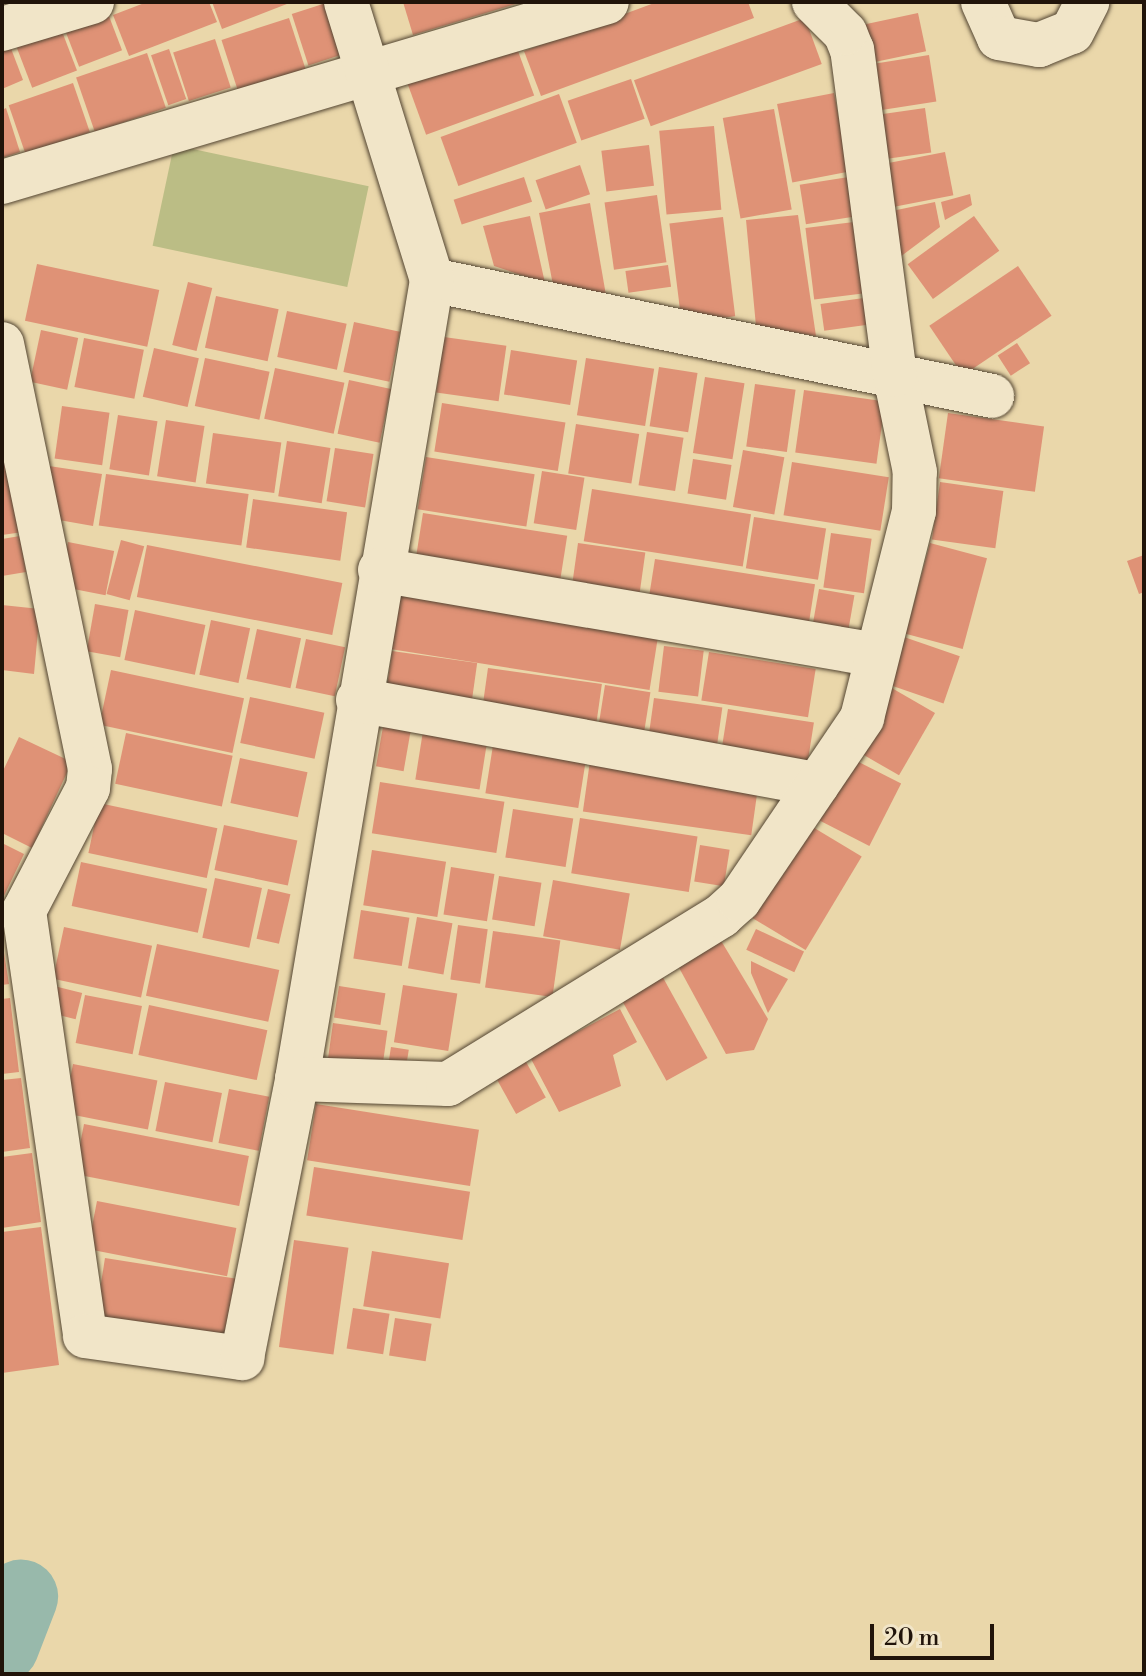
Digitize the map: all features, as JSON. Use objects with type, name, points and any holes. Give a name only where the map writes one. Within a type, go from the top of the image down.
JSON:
[{"type":"street","points":[[2,29],[92,2]]},
{"type":"street","points":[[2,344],[90,769],[88,788],[24,911],[85,1336],[242,1358],[297,1079],[358,700],[432,280],[346,2]]},
{"type":"street","points":[[2,182],[607,2]]},
{"type":"street","points":[[297,1079],[448,1084],[721,916],[739,900],[862,718],[914,511],[915,472],[895,375],[852,50],[845,33],[814,2]]},
{"type":"street","points":[[991,20],[1039,45],[1072,32],[1087,2]]},
{"type":"street","points":[[432,280],[992,396]]},
{"type":"street","points":[[380,570],[877,655]]},
{"type":"street","points":[[358,700],[817,784]]},
{"type":"green space","points":[[174,145],[369,186],[347,287],[153,246]]},
{"type":"building","points":[[147,2],[209,2],[217,22],[129,56],[113,15]]},
{"type":"building","points":[[212,2],[292,2],[222,29]]},
{"type":"building","points":[[403,2],[519,2],[519,3],[413,35]]},
{"type":"building","points":[[657,2],[748,2],[754,18],[541,96],[524,51]]},
{"type":"building","points":[[326,3],[343,54],[308,65],[292,14]]},
{"type":"building","points":[[107,11],[122,50],[79,67],[64,27]]},
{"type":"building","points":[[918,13],[926,51],[866,64],[858,26]]},
{"type":"building","points":[[289,18],[307,72],[239,94],[221,40]]},
{"type":"building","points":[[805,18],[822,64],[651,126],[634,80]]},
{"type":"building","points":[[58,21],[77,70],[32,88],[13,38]]},
{"type":"building","points":[[7,38],[23,80],[2,89],[2,40]]},
{"type":"building","points":[[215,39],[231,88],[189,101],[173,53]]},
{"type":"building","points":[[514,40],[534,95],[426,135],[406,79]]},
{"type":"building","points":[[169,49],[186,99],[168,105],[151,55]]},
{"type":"building","points":[[147,53],[166,108],[95,132],[76,77]]},
{"type":"building","points":[[929,55],[936,101],[872,112],[865,65]]},
{"type":"building","points":[[631,79],[645,119],[581,141],[568,101]]},
{"type":"building","points":[[73,83],[90,132],[26,154],[9,105]]},
{"type":"building","points":[[834,93],[849,172],[792,183],[777,104]]},
{"type":"building","points":[[559,94],[577,143],[458,186],[441,137]]},
{"type":"building","points":[[6,108],[20,152],[2,158],[2,110]]},
{"type":"building","points":[[925,108],[931,153],[879,160],[873,115]]},
{"type":"building","points":[[774,109],[792,209],[741,218],[723,118]]},
{"type":"building","points":[[714,126],[721,210],[667,214],[659,131]]},
{"type":"building","points":[[649,145],[654,186],[606,192],[601,151]]},
{"type":"building","points":[[945,152],[953,195],[887,208],[878,165]]},
{"type":"building","points":[[580,165],[590,194],[546,210],[536,180]]},
{"type":"building","points":[[855,176],[861,216],[806,224],[800,185]]},
{"type":"building","points":[[524,177],[532,202],[462,225],[454,200]]},
{"type":"building","points":[[970,194],[972,205],[945,220],[941,202]]},
{"type":"building","points":[[657,195],[666,262],[614,270],[605,202]]},
{"type":"building","points":[[935,202],[940,227],[900,257],[892,211]]},
{"type":"building","points":[[590,203],[607,301],[554,290],[539,213]]},
{"type":"building","points":[[798,215],[816,336],[756,326],[746,220]]},
{"type":"building","points":[[530,216],[545,283],[494,266],[483,226]]},
{"type":"building","points":[[974,216],[999,251],[933,299],[908,264]]},
{"type":"building","points":[[723,217],[735,316],[682,323],[669,224]]},
{"type":"building","points":[[862,221],[871,292],[814,299],[805,228]]},
{"type":"building","points":[[37,264],[159,290],[147,347],[25,321]]},
{"type":"building","points":[[668,265],[671,287],[628,293],[625,271]]},
{"type":"building","points":[[1018,266],[1052,316],[963,376],[929,326]]},
{"type":"building","points":[[188,282],[212,288],[197,351],[172,345]]},
{"type":"building","points":[[216,296],[279,309],[268,361],[205,348]]},
{"type":"building","points":[[871,297],[875,324],[824,331],[820,304]]},
{"type":"building","points":[[287,311],[347,324],[337,370],[277,357]]},
{"type":"building","points":[[354,322],[400,332],[389,382],[343,372]]},
{"type":"building","points":[[41,330],[78,338],[67,390],[30,382]]},
{"type":"building","points":[[444,337],[506,346],[499,401],[436,392]]},
{"type":"building","points":[[84,338],[144,350],[134,399],[74,387]]},
{"type":"building","points":[[1017,343],[1030,363],[1011,376],[998,356]]},
{"type":"building","points":[[154,348],[199,358],[188,407],[143,397]]},
{"type":"building","points":[[511,350],[577,360],[570,405],[504,394]]},
{"type":"building","points":[[205,358],[270,372],[259,420],[195,406]]},
{"type":"building","points":[[586,358],[654,369],[645,426],[577,415]]},
{"type":"building","points":[[659,367],[698,373],[688,432],[650,426]]},
{"type":"building","points":[[275,368],[344,383],[334,434],[264,419]]},
{"type":"building","points":[[705,377],[745,383],[732,459],[693,453]]},
{"type":"building","points":[[349,380],[391,389],[380,443],[338,434]]},
{"type":"building","points":[[755,384],[796,390],[787,452],[746,446]]},
{"type":"building","points":[[804,390],[885,401],[876,464],[795,452]]},
{"type":"building","points":[[442,403],[565,423],[558,471],[434,451]]},
{"type":"building","points":[[62,406],[110,413],[102,465],[55,458]]},
{"type":"building","points":[[948,413],[1044,426],[1035,492],[939,478]]},
{"type":"building","points":[[118,415],[158,421],[149,476],[109,469]]},
{"type":"building","points":[[166,420],[205,426],[196,482],[157,476]]},
{"type":"building","points":[[576,424],[639,434],[631,483],[568,473]]},
{"type":"building","points":[[647,432],[684,438],[675,491],[639,485]]},
{"type":"building","points":[[213,433],[281,443],[274,493],[206,484]]},
{"type":"building","points":[[287,441],[330,448],[322,503],[278,496]]},
{"type":"building","points":[[335,448],[374,454],[365,507],[327,501]]},
{"type":"building","points":[[743,450],[784,457],[774,514],[733,507]]},
{"type":"building","points":[[426,457],[535,474],[526,527],[418,509]]},
{"type":"building","points":[[12,459],[23,532],[2,535],[2,460]]},
{"type":"building","points":[[693,459],[732,465],[726,500],[688,494]]},
{"type":"building","points":[[792,462],[889,477],[880,531],[784,515]]},
{"type":"building","points":[[49,466],[102,474],[93,526],[59,520]]},
{"type":"building","points":[[542,471],[584,478],[576,530],[534,523]]},
{"type":"building","points":[[106,474],[249,494],[241,546],[99,525]]},
{"type":"building","points":[[940,482],[1003,491],[995,548],[932,539]]},
{"type":"building","points":[[592,489],[751,514],[743,567],[584,541]]},
{"type":"building","points":[[253,499],[347,512],[340,561],[246,548]]},
{"type":"building","points":[[423,513],[567,536],[559,589],[415,566]]},
{"type":"building","points":[[754,517],[826,528],[818,580],[746,568]]},
{"type":"building","points":[[831,533],[872,539],[864,593],[823,587]]},
{"type":"building","points":[[20,536],[26,572],[2,576],[2,539]]},
{"type":"building","points":[[121,540],[144,546],[130,600],[107,594]]},
{"type":"building","points":[[68,542],[114,551],[106,595],[59,586]]},
{"type":"building","points":[[578,543],[645,552],[637,613],[570,603]]},
{"type":"building","points":[[930,543],[987,558],[963,649],[906,634]]},
{"type":"building","points":[[147,545],[342,583],[332,635],[137,597]]},
{"type":"building","points":[[1144,555],[1144,592],[1139,594],[1127,561]]},
{"type":"building","points":[[655,559],[815,584],[806,639],[646,613]]},
{"type":"building","points":[[819,589],[854,595],[846,642],[811,635]]},
{"type":"building","points":[[401,591],[659,632],[650,690],[392,649]]},
{"type":"building","points":[[95,604],[128,610],[120,657],[87,651]]},
{"type":"building","points":[[2,605],[40,609],[34,674],[2,670]]},
{"type":"building","points":[[135,610],[205,625],[195,675],[124,660]]},
{"type":"building","points":[[211,620],[250,628],[238,683],[199,675]]},
{"type":"building","points":[[257,629],[301,638],[290,688],[246,679]]},
{"type":"building","points":[[904,637],[960,656],[944,703],[888,684]]},
{"type":"building","points":[[306,639],[345,647],[335,696],[296,688]]},
{"type":"building","points":[[664,646],[704,651],[698,697],[658,692]]},
{"type":"building","points":[[392,651],[477,663],[470,712],[385,701]]},
{"type":"building","points":[[709,652],[816,669],[808,717],[701,700]]},
{"type":"building","points":[[488,668],[602,684],[596,729],[482,713]]},
{"type":"building","points":[[111,670],[244,698],[232,753],[99,725]]},
{"type":"building","points":[[605,685],[650,692],[642,743],[597,735]]},
{"type":"building","points":[[890,687],[935,713],[899,775],[854,749]]},
{"type":"building","points":[[250,697],[324,713],[315,759],[240,743]]},
{"type":"building","points":[[654,698],[722,708],[715,760],[647,750]]},
{"type":"building","points":[[728,709],[814,723],[805,777],[719,763]]},
{"type":"building","points":[[384,721],[412,726],[404,771],[376,766]]},
{"type":"building","points":[[423,731],[487,741],[480,790],[415,779]]},
{"type":"building","points":[[126,733],[233,756],[222,807],[115,784]]},
{"type":"building","points":[[19,737],[72,762],[32,848],[2,833],[2,773]]},
{"type":"building","points":[[494,739],[587,754],[578,808],[485,793]]},
{"type":"building","points":[[845,755],[901,784],[869,846],[813,817]]},
{"type":"building","points":[[240,758],[307,772],[298,817],[230,803]]},
{"type":"building","points":[[590,761],[758,785],[751,835],[583,812]]},
{"type":"building","points":[[380,782],[504,802],[496,853],[372,833]]},
{"type":"building","points":[[99,803],[217,828],[207,878],[88,853]]},
{"type":"building","points":[[513,809],[573,819],[566,867],[505,857]]},
{"type":"building","points":[[580,818],[698,837],[689,892],[571,873]]},
{"type":"building","points":[[806,823],[862,856],[806,950],[750,916]]},
{"type":"building","points":[[224,825],[297,841],[288,886],[214,870]]},
{"type":"building","points":[[2,843],[24,854],[2,900]]},
{"type":"building","points":[[700,845],[730,850],[724,886],[694,882]]},
{"type":"building","points":[[372,850],[446,862],[437,917],[363,905]]},
{"type":"building","points":[[81,862],[207,889],[198,933],[72,906]]},
{"type":"building","points":[[451,867],[494,874],[487,921],[443,914]]},
{"type":"building","points":[[499,876],[541,883],[535,926],[492,919]]},
{"type":"building","points":[[215,878],[262,888],[249,948],[202,938]]},
{"type":"building","points":[[553,880],[630,894],[620,950],[543,936]]},
{"type":"building","points":[[268,889],[290,894],[279,944],[257,939]]},
{"type":"building","points":[[361,910],[409,918],[402,966],[353,958]]},
{"type":"building","points":[[417,917],[452,923],[443,974],[408,968]]},
{"type":"building","points":[[458,925],[488,929],[480,984],[450,979]]},
{"type":"building","points":[[64,927],[152,946],[141,998],[53,979]]},
{"type":"building","points":[[756,929],[804,951],[794,972],[746,950]]},
{"type":"building","points":[[493,931],[560,940],[552,997],[485,987]]},
{"type":"building","points":[[720,939],[768,1019],[754,1050],[726,1054],[677,964]]},
{"type":"building","points":[[2,940],[9,984],[2,985]]},
{"type":"building","points":[[157,944],[279,970],[268,1022],[146,996]]},
{"type":"building","points":[[751,961],[788,979],[768,1013],[751,973]]},
{"type":"building","points":[[661,974],[708,1058],[666,1081],[620,997]]},
{"type":"building","points":[[403,985],[457,994],[448,1051],[394,1042]]},
{"type":"building","points":[[54,986],[82,993],[76,1019],[47,1012]]},
{"type":"building","points":[[339,986],[385,993],[380,1025],[334,1018]]},
{"type":"building","points":[[85,995],[142,1006],[133,1054],[76,1043]]},
{"type":"building","points":[[10,998],[19,1072],[2,1074],[2,999]]},
{"type":"building","points":[[149,1005],[267,1030],[257,1080],[138,1055]]},
{"type":"building","points":[[620,1009],[637,1042],[613,1055],[621,1086],[559,1112],[530,1057]]},
{"type":"building","points":[[333,1023],[387,1031],[382,1071],[327,1064]]},
{"type":"building","points":[[391,1047],[409,1050],[405,1072],[388,1069]]},
{"type":"building","points":[[525,1060],[546,1098],[516,1114],[495,1076]]},
{"type":"building","points":[[73,1064],[157,1080],[148,1129],[63,1113]]},
{"type":"building","points":[[21,1078],[30,1148],[2,1152],[2,1080]]},
{"type":"building","points":[[165,1082],[222,1093],[212,1142],[155,1131]]},
{"type":"building","points":[[229,1089],[269,1097],[259,1151],[219,1143]]},
{"type":"building","points":[[316,1104],[479,1130],[470,1186],[307,1160]]},
{"type":"building","points":[[84,1124],[249,1156],[239,1206],[74,1174]]},
{"type":"building","points":[[32,1153],[41,1222],[2,1228],[2,1157]]},
{"type":"building","points":[[314,1167],[470,1192],[462,1240],[306,1215]]},
{"type":"building","points":[[97,1201],[236,1228],[227,1276],[88,1249]]},
{"type":"building","points":[[41,1227],[59,1365],[2,1373],[2,1232]]},
{"type":"building","points":[[294,1240],[348,1248],[333,1355],[279,1347]]},
{"type":"building","points":[[372,1251],[449,1263],[440,1319],[363,1306]]},
{"type":"building","points":[[105,1258],[238,1279],[229,1339],[95,1318]]},
{"type":"building","points":[[353,1308],[390,1314],[383,1354],[347,1348]]},
{"type":"building","points":[[395,1318],[432,1324],[426,1361],[389,1356]]},
{"type":"waterway","points":[[2,1646],[21,1597]]}]
